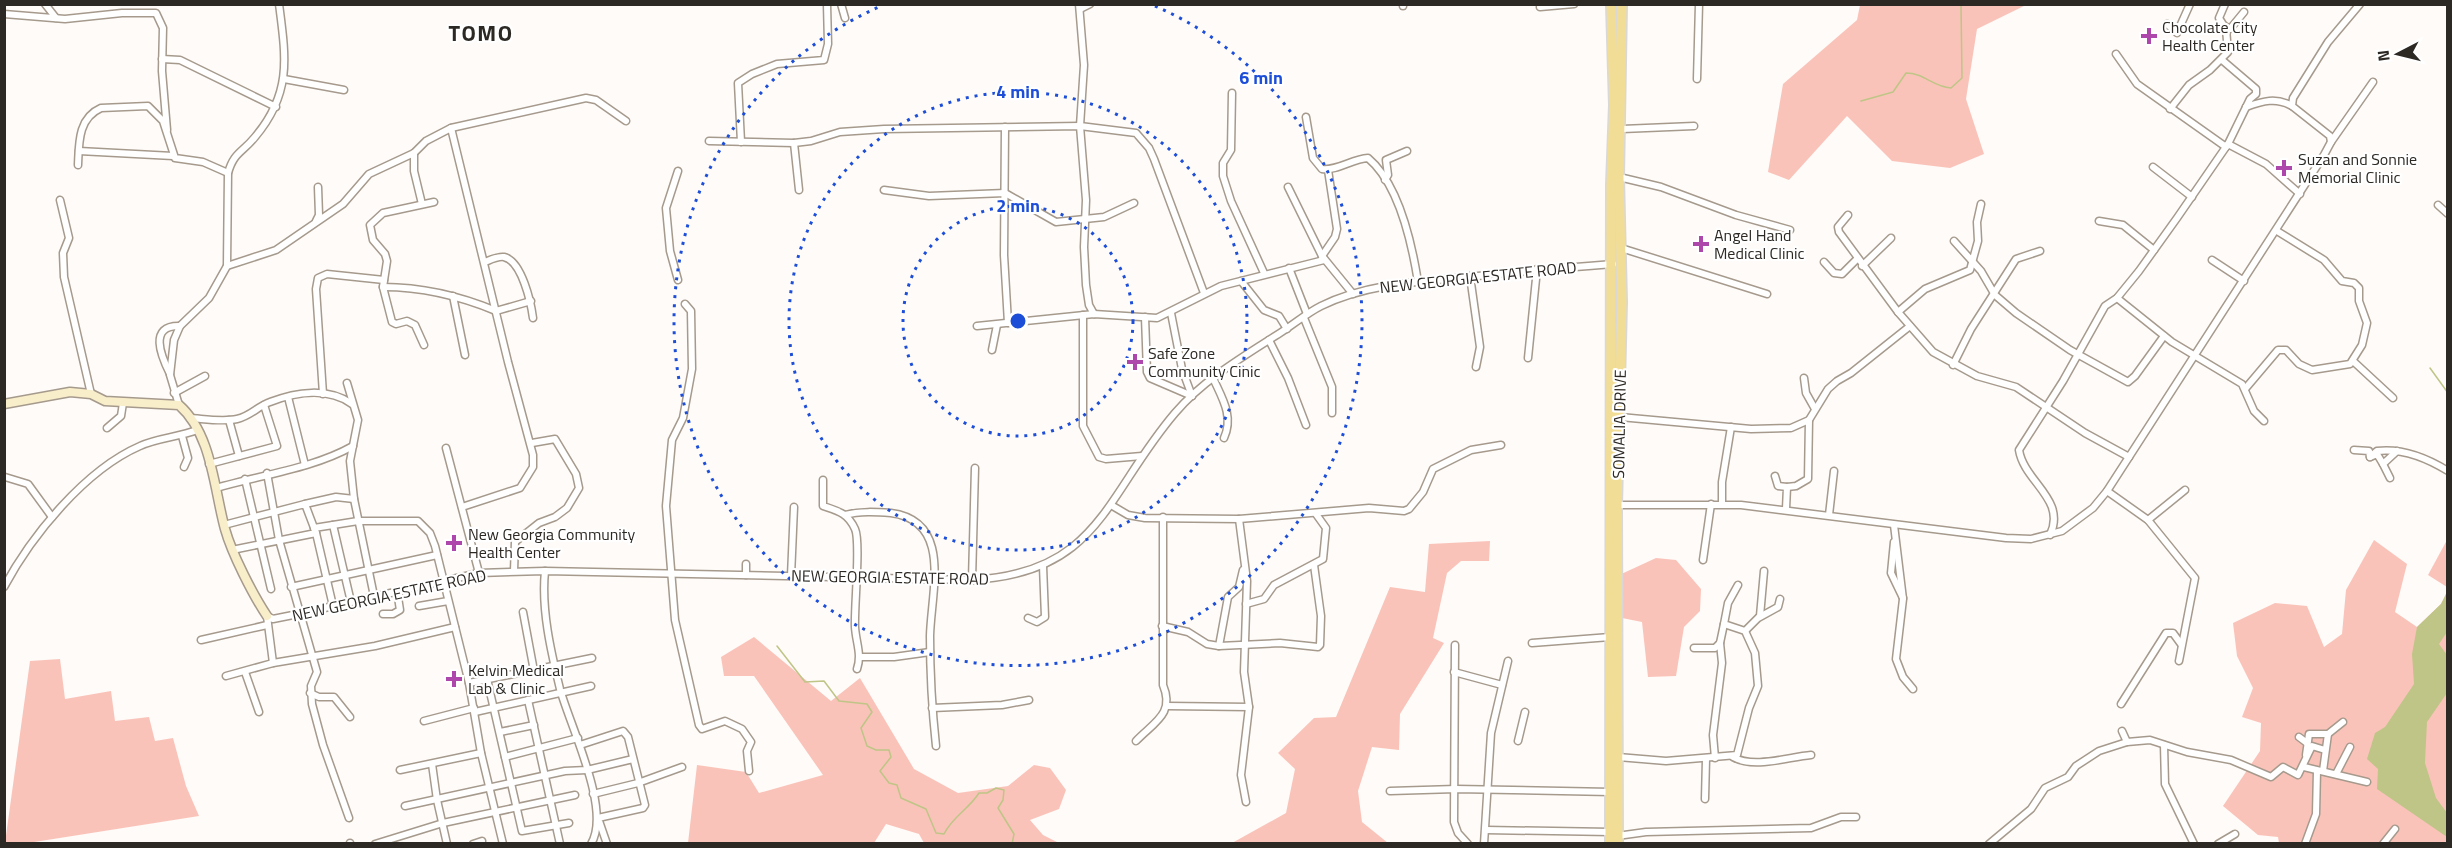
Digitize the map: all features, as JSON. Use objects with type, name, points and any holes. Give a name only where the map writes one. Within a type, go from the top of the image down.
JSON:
[{"type":"main road","name":"SOMALIA DRIVE","points":[[1611,4],[1614,105],[1611,185],[1616,264],[1620,417],[1617,505],[1618,757],[1613,838]]},
{"type":"main road","name":"SOMALIA DRIVE","points":[[1613,838],[1610,637],[1616,264],[1621,248],[1619,177],[1622,129],[1622,4]]},
{"type":"street","points":[[45,4],[56,18]]},
{"type":"street","points":[[170,375],[174,340],[180,326],[209,298],[226,266],[228,173],[235,154],[255,137],[276,106],[284,79],[285,48],[279,4]]},
{"type":"street","points":[[741,142],[738,83],[777,64],[824,60],[828,44],[827,4]]},
{"type":"street","points":[[841,4],[845,18]]},
{"type":"street","points":[[1090,4],[1079,7],[1084,65],[1080,126],[1086,177],[1084,221],[1086,285],[1089,305],[1094,314]]},
{"type":"street","points":[[1540,7],[1574,4]]},
{"type":"street","points":[[1697,79],[1699,4]]},
{"type":"street","points":[[2167,24],[2177,33],[2190,4]]},
{"type":"street","points":[[2170,109],[2188,85],[2222,60],[2229,47],[2225,27],[2219,18],[2225,4]]},
{"type":"street","points":[[2292,106],[2294,98],[2328,42],[2360,4]]},
{"type":"street","points":[[2225,27],[2230,29],[2235,26],[2244,12]]},
{"type":"street","points":[[4,14],[56,18],[156,13],[163,28],[162,58],[167,130],[173,156]]},
{"type":"street","points":[[2116,54],[2137,84],[2170,109],[2227,145],[2266,164],[2300,194]]},
{"type":"street","points":[[162,58],[180,60],[276,106]]},
{"type":"street","points":[[2050,535],[2056,519],[2051,503],[2026,466],[2019,450],[2078,356],[2105,306],[2117,298],[2192,197],[2227,145],[2246,107],[2256,94],[2256,89],[2222,60]]},
{"type":"street","points":[[284,79],[344,90]]},
{"type":"street","points":[[1617,505],[1722,504],[1786,509],[2006,538],[2031,539],[2050,535],[2085,515],[2107,490],[2277,231],[2331,142],[2373,82]]},
{"type":"street","points":[[1232,93],[1232,150],[1223,163],[1223,176],[1231,201],[1264,273]]},
{"type":"street","points":[[226,266],[276,250],[343,204],[369,174],[414,153],[426,141],[451,128],[586,98],[597,100],[626,121]]},
{"type":"street","points":[[2246,107],[2265,101],[2283,101],[2330,136],[2331,142]]},
{"type":"street","points":[[78,165],[81,129],[90,114],[100,108],[148,106],[158,113],[167,130]]},
{"type":"street","points":[[1306,117],[1313,158],[1322,169],[1328,170],[1350,161],[1368,159],[1385,180],[1396,200],[1405,226],[1418,282]]},
{"type":"street","points":[[709,141],[794,143],[840,132],[1005,127],[1080,126],[1136,133],[1149,148],[1204,293]]},
{"type":"street","points":[[1622,129],[1694,126]]},
{"type":"street","points":[[1005,127],[1004,255],[1008,323]]},
{"type":"street","points":[[451,128],[512,377],[532,443],[533,466],[520,488],[462,507]]},
{"type":"street","points":[[794,143],[799,190]]},
{"type":"street","points":[[79,151],[173,156],[203,162],[228,173]]},
{"type":"street","points":[[1385,180],[1388,175],[1386,160],[1407,151]]},
{"type":"street","points":[[414,153],[414,171],[422,204]]},
{"type":"street","points":[[2153,167],[2192,197]]},
{"type":"street","points":[[976,326],[1094,314],[1157,318],[1171,313],[1204,293],[1264,273],[1323,258],[1337,229],[1328,170]]},
{"type":"street","points":[[678,171],[666,208],[670,251],[678,280]]},
{"type":"street","points":[[1619,177],[1661,187],[1736,215],[1790,231]]},
{"type":"street","points":[[316,221],[319,214],[318,187]]},
{"type":"street","points":[[1288,187],[1323,258],[1353,294]]},
{"type":"street","points":[[884,190],[929,196],[1005,193],[1031,206],[1052,222],[1084,221],[1104,217],[1134,203]]},
{"type":"street","points":[[60,200],[69,238],[63,253],[64,277],[91,394]]},
{"type":"street","points":[[424,345],[415,325],[406,321],[396,324],[392,321],[383,283],[387,261],[385,254],[373,240],[372,221],[383,213],[434,202]]},
{"type":"street","points":[[1970,270],[1978,241],[1977,222],[1981,204]]},
{"type":"street","points":[[2438,205],[2448,214]]},
{"type":"street","points":[[1848,215],[1838,230],[1862,266],[1933,352],[1953,365],[1977,376],[2016,387],[2085,434],[2129,457]]},
{"type":"street","points":[[2099,221],[2123,225],[2154,250]]},
{"type":"street","points":[[2245,389],[2278,350],[2286,350],[2299,364],[2313,370],[2350,364],[2362,345],[2367,323],[2359,302],[2359,288],[2354,283],[2342,281],[2324,260],[2277,231]]},
{"type":"street","points":[[1862,266],[1892,238]]},
{"type":"street","points":[[1954,241],[1981,271],[1995,295],[2040,331],[2078,356],[2128,382],[2135,376],[2164,336]]},
{"type":"street","points":[[1621,248],[1767,294]]},
{"type":"street","points":[[1953,365],[1971,328],[1995,295],[2016,259],[2040,251]]},
{"type":"street","points":[[485,262],[501,257],[510,261],[520,274],[531,301],[533,318]]},
{"type":"street","points":[[1824,262],[1834,273],[1842,274],[1857,259]]},
{"type":"street","points":[[2212,260],[2244,281]]},
{"type":"street","name":"NEW GEORGIA ESTATE ROAD","points":[[201,640],[273,619],[479,573],[545,571],[934,580],[1008,577],[1043,567],[1078,543],[1111,505],[1142,456],[1176,411],[1213,378],[1305,316],[1353,294],[1418,282],[1537,269],[1616,264]]},
{"type":"street","points":[[1289,268],[1332,387],[1332,413]]},
{"type":"street","points":[[1528,357],[1537,269]]},
{"type":"street","points":[[1898,312],[1925,289],[1970,270],[1981,271]]},
{"type":"street","points":[[323,394],[316,289],[318,278],[327,273],[472,300],[496,311],[531,301]]},
{"type":"street","points":[[1470,276],[1479,338],[1476,368]]},
{"type":"street","points":[[1241,281],[1264,310],[1279,315],[1287,329]]},
{"type":"street","points":[[453,296],[465,355]]},
{"type":"street","points":[[2117,298],[2164,336],[2241,384],[2254,411],[2264,421]]},
{"type":"street","points":[[685,304],[691,311],[692,369],[683,418],[672,440],[666,491],[677,628],[699,725],[702,729],[725,721],[742,729],[751,742],[747,751],[749,771]]},
{"type":"street","points":[[1171,313],[1182,369],[1192,396]]},
{"type":"street","points":[[1083,315],[1083,426],[1099,457],[1106,459],[1142,456]]},
{"type":"street","points":[[1145,317],[1147,372],[1150,378],[1192,396]]},
{"type":"street","points":[[992,350],[997,325]]},
{"type":"street","points":[[180,326],[168,326],[163,330],[160,340],[161,352],[179,405],[197,430],[210,464],[232,550],[267,621],[273,663]]},
{"type":"street","points":[[1775,476],[1778,486],[1796,486],[1808,479],[1809,420],[1815,409],[1837,381],[1851,373],[1910,326]]},
{"type":"street","points":[[1269,340],[1288,378],[1306,425]]},
{"type":"street","points":[[2353,361],[2393,398]]},
{"type":"street","points":[[174,393],[205,376]]},
{"type":"street","points":[[1213,378],[1228,410],[1229,428],[1224,438]]},
{"type":"street","points":[[1804,378],[1806,393],[1815,409]]},
{"type":"street","points":[[347,383],[358,420],[350,461],[354,499],[374,596]]},
{"type":"street","points":[[4,404],[70,392],[91,394],[105,401],[179,405]]},
{"type":"street","points":[[190,418],[229,420],[245,417],[264,405],[310,392],[338,397],[352,404]]},
{"type":"street","points":[[288,397],[305,465]]},
{"type":"street","points":[[107,428],[121,416],[123,403]]},
{"type":"street","points":[[210,464],[277,446],[264,405]]},
{"type":"street","points":[[1620,417],[1731,427],[1791,428],[1809,420]]},
{"type":"street","points":[[229,420],[239,456]]},
{"type":"street","points":[[1722,504],[1722,482],[1731,427]]},
{"type":"street","points":[[4,586],[52,517],[90,480],[136,447],[197,430]]},
{"type":"street","points":[[182,436],[188,458],[184,466]]},
{"type":"street","points":[[514,571],[515,542],[539,523],[555,517],[567,508],[579,488],[576,474],[555,439],[532,443]]},
{"type":"street","points":[[1111,505],[1128,515],[1239,519],[1369,508],[1404,511],[1409,509],[1423,492],[1433,469],[1471,450],[1501,445]]},
{"type":"street","points":[[216,488],[305,465],[339,454],[354,446]]},
{"type":"street","points":[[446,448],[479,573]]},
{"type":"street","points":[[2354,450],[2369,451],[2370,457]]},
{"type":"street","points":[[2370,457],[2377,451],[2397,451],[2427,459],[2448,471]]},
{"type":"street","points":[[2383,464],[2397,451]]},
{"type":"street","points":[[2370,457],[2377,454],[2390,478]]},
{"type":"street","points":[[972,580],[975,468]]},
{"type":"street","points":[[1829,515],[1834,471]]},
{"type":"street","points":[[267,473],[279,540],[298,614],[308,636],[317,676],[310,693],[323,746],[350,818]]},
{"type":"street","points":[[6,477],[28,484],[52,517]]},
{"type":"street","points":[[245,479],[271,589]]},
{"type":"street","points":[[823,480],[823,506],[845,514],[906,515],[916,520],[930,542],[935,564],[930,652],[936,746]]},
{"type":"street","points":[[1786,509],[1787,486]]},
{"type":"street","points":[[2107,490],[2148,520],[2195,578],[2181,645],[2180,661]]},
{"type":"street","points":[[2148,520],[2185,490]]},
{"type":"street","points":[[224,525],[336,497],[354,499]]},
{"type":"street","points":[[305,504],[315,531],[333,606]]},
{"type":"street","points":[[1703,560],[1711,504]]},
{"type":"street","points":[[790,576],[794,507]]},
{"type":"street","points":[[845,514],[858,537],[855,626],[860,657],[857,669]]},
{"type":"street","points":[[1246,604],[1264,599],[1274,585],[1323,559],[1325,523],[1316,514]]},
{"type":"street","points":[[1136,741],[1156,724],[1167,706],[1168,697],[1163,685],[1163,517]]},
{"type":"street","points":[[1239,519],[1244,566],[1246,604],[1244,647],[1249,707],[1241,775],[1246,802]]},
{"type":"street","points":[[232,550],[358,521],[418,521],[430,533],[469,683],[481,753],[503,843]]},
{"type":"street","points":[[333,525],[351,602]]},
{"type":"street","points":[[1894,525],[1903,599],[1896,659],[1903,676],[1913,689]]},
{"type":"street","points":[[291,587],[367,568],[409,563],[437,555]]},
{"type":"street","points":[[746,564],[746,575]]},
{"type":"street","points":[[1162,626],[1188,632],[1207,644],[1220,646],[1244,647],[1280,643],[1319,647],[1321,616],[1314,565]]},
{"type":"street","points":[[1220,646],[1227,597],[1239,587],[1244,566]]},
{"type":"street","points":[[1028,618],[1037,622],[1046,617],[1043,567]]},
{"type":"street","points":[[545,571],[542,592],[555,667],[587,770],[597,818],[607,843]]},
{"type":"street","points":[[1760,616],[1764,571]]},
{"type":"street","points":[[1715,758],[1713,735],[1722,663],[1720,643],[1728,603],[1738,585]]},
{"type":"street","points":[[383,614],[393,614],[400,610],[397,591]]},
{"type":"street","points":[[1745,630],[1760,616],[1778,607],[1780,599]]},
{"type":"street","points":[[419,606],[448,601]]},
{"type":"street","points":[[523,612],[534,671]]},
{"type":"street","points":[[1724,624],[1745,630]]},
{"type":"street","points":[[226,676],[273,663],[375,646],[455,627]]},
{"type":"street","points":[[1733,757],[1739,752],[1749,708],[1758,686],[1755,653],[1745,630]]},
{"type":"street","points":[[2121,704],[2166,633],[2173,633],[2181,645]]},
{"type":"street","points":[[1532,643],[1610,637]]},
{"type":"street","points":[[1694,648],[1710,649],[1720,643]]},
{"type":"street","points":[[1455,645],[1454,828],[1468,843]]},
{"type":"street","points":[[860,657],[894,657],[930,652]]},
{"type":"street","points":[[469,683],[592,658]]},
{"type":"street","points":[[1484,843],[1491,734],[1508,661]]},
{"type":"street","points":[[245,672],[259,712]]},
{"type":"street","points":[[1454,672],[1502,685]]},
{"type":"street","points":[[487,679],[524,832],[569,823]]},
{"type":"street","points":[[423,721],[591,686]]},
{"type":"street","points":[[310,693],[319,697],[334,697],[350,717]]},
{"type":"street","points":[[528,700],[560,843]]},
{"type":"street","points":[[932,708],[1002,705],[1029,700]]},
{"type":"street","points":[[1167,706],[1249,707]]},
{"type":"street","points":[[1518,741],[1525,712]]},
{"type":"street","points":[[2306,843],[2316,814],[2320,771],[2328,734],[2343,722]]},
{"type":"street","points":[[500,732],[534,725]]},
{"type":"street","points":[[505,757],[623,731],[628,737],[645,807],[597,818]]},
{"type":"street","points":[[2122,731],[2127,742]]},
{"type":"street","points":[[2307,758],[2307,744],[2311,732],[2328,734]]},
{"type":"street","points":[[2299,737],[2307,744]]},
{"type":"street","points":[[1989,843],[2025,816],[2045,788],[2068,777],[2076,766],[2099,751],[2127,742],[2150,740],[2231,760],[2271,777],[2283,767],[2296,775],[2304,767],[2312,746],[2325,750]]},
{"type":"street","points":[[2164,745],[2165,784],[2194,843]]},
{"type":"street","points":[[2336,774],[2350,747]]},
{"type":"street","points":[[400,770],[481,753]]},
{"type":"street","points":[[1618,757],[1646,761],[1733,757],[1743,762],[1756,762],[1811,755]]},
{"type":"street","points":[[405,806],[574,769],[587,770],[633,759]]},
{"type":"street","points":[[1705,799],[1706,759]]},
{"type":"street","points":[[432,764],[436,800],[447,843]]},
{"type":"street","points":[[593,794],[638,783],[682,767]]},
{"type":"street","points":[[2304,767],[2367,782]]},
{"type":"street","points":[[1390,790],[1611,792]]},
{"type":"street","points":[[375,843],[443,824],[575,795]]},
{"type":"street","points":[[1486,830],[1613,838],[1646,832],[1811,828],[1841,817],[1856,817]]},
{"type":"street","points":[[591,843],[596,833],[597,818]]},
{"type":"street","points":[[2383,843],[2395,829]]},
{"type":"street","points":[[2218,843],[2235,834]]},
{"type":"street","points":[[473,843],[483,842]]},
{"type":"shaded area","points":[[1860,5],[2026,5],[1977,29],[1966,99],[1984,154],[1950,168],[1892,161],[1847,116],[1789,180],[1768,172],[1783,84],[1857,20]]},
{"type":"shaded area","points":[[2374,540],[2407,564],[2395,612],[2417,627],[2441,604],[2447,592],[2447,843],[2279,843],[2278,837],[2258,835],[2223,806],[2260,751],[2261,723],[2242,717],[2253,688],[2237,656],[2233,623],[2275,603],[2307,606],[2324,647],[2342,634],[2346,590]]},
{"type":"shaded area","points":[[2447,540],[2447,587],[2428,575]]},
{"type":"shaded area","points":[[1490,541],[1489,561],[1461,561],[1447,573],[1433,638],[1444,643],[1400,714],[1399,750],[1372,747],[1358,791],[1362,822],[1388,843],[1232,843],[1286,813],[1295,769],[1278,753],[1314,718],[1336,717],[1390,587],[1425,592],[1429,544]]},
{"type":"shaded area","points":[[1656,558],[1676,560],[1701,589],[1700,611],[1684,627],[1676,676],[1648,677],[1642,622],[1617,617],[1617,576]]},
{"type":"shaded area","points":[[2447,592],[2447,632],[2439,644],[2447,655],[2447,693],[2427,722],[2425,763],[2436,798],[2447,813],[2447,837],[2377,789],[2378,769],[2367,759],[2375,733],[2385,727],[2414,684],[2412,654],[2417,627],[2441,604]]},
{"type":"shaded area","points":[[754,637],[831,701],[860,678],[914,769],[958,793],[1008,786],[1034,765],[1050,768],[1066,790],[1059,809],[1030,820],[1043,835],[1059,843],[924,843],[919,834],[886,824],[874,843],[688,843],[697,765],[746,772],[759,793],[823,775],[754,676],[724,676],[721,657]]},
{"type":"shaded area","points":[[60,659],[65,699],[111,691],[115,721],[149,717],[155,741],[173,738],[186,786],[199,816],[28,843],[5,843],[30,661]]},
{"type":"waterway","points":[[1861,101],[1893,92],[1906,73],[1918,75],[1951,88],[1962,78],[1961,4]]},
{"type":"waterway","points":[[2430,368],[2448,393]]},
{"type":"waterway","points":[[777,646],[805,682],[824,681],[839,701],[867,704],[872,712],[861,728],[867,746],[876,750],[889,750],[891,757],[880,771],[889,783],[897,785],[901,798],[926,809],[936,833],[944,834],[951,823],[979,793],[987,793],[996,788],[1004,790],[1003,800],[998,808],[1014,834],[1012,844]]},
{"type":"place","name":"Chocolate City Health Center","points":[[2149,36]]},
{"type":"place","name":"Suzan and Sonnie Memorial Clinic","points":[[2284,168]]},
{"type":"place","name":"Angel Hand Medical Clinic","points":[[1701,244]]},
{"type":"place","name":"Safe Zone Community Cinic","points":[[1135,362]]},
{"type":"place","name":"New Georgia Community Health Center","points":[[454,543]]},
{"type":"place","name":"Kelvin Medical Lab & Clinic","points":[[454,679]]},
{"type":"district","name":"TOMO","points":[[481,33]]}]
